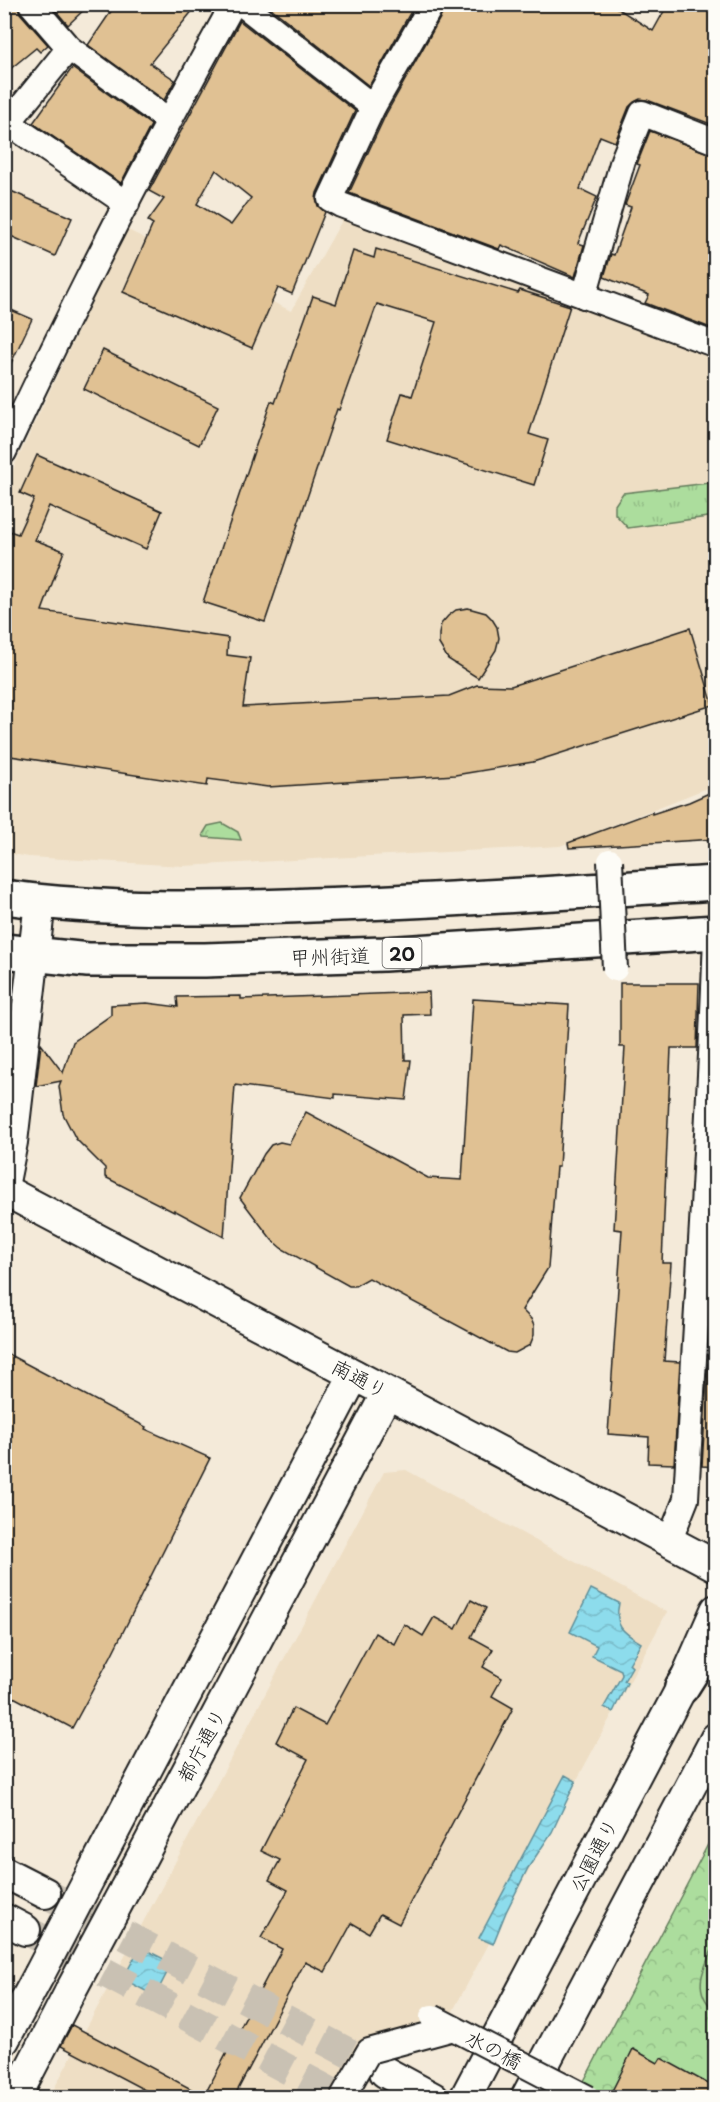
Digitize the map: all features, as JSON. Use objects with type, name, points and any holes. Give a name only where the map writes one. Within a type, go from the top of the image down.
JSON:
[{"type":"highway","points":[[4,897],[90,906],[195,909],[377,903],[716,883]]},
{"type":"highway","name":"甲州街道","points":[[14,950],[88,960],[205,960],[384,954],[716,933]]},
{"type":"highway","points":[[682,1687],[716,1633]]},
{"type":"main road","points":[[4,1182],[12,1142],[14,950],[40,902]]},
{"type":"main road","name":"南通り","points":[[4,1190],[707,1562]]},
{"type":"main road","name":"都庁通り","points":[[4,2040],[354,1376]]},
{"type":"main road","name":"都庁通り","points":[[15,2097],[387,1393]]},
{"type":"main road","name":"公園通り","points":[[465,2097],[682,1687],[716,1610]]},
{"type":"main road","points":[[526,2097],[716,1738]]},
{"type":"main road","points":[[4,1872],[45,1893]]},
{"type":"main road","points":[[385,2072],[433,2097]]},
{"type":"street","points":[[31,4],[69,48],[168,120]]},
{"type":"street","points":[[4,452],[56,342],[168,120],[233,4]]},
{"type":"street","points":[[242,4],[373,107]]},
{"type":"street","points":[[432,4],[373,107],[330,199],[716,345]]},
{"type":"street","points":[[69,48],[7,121],[127,204]]},
{"type":"street","points":[[584,296],[623,160],[642,113],[716,142]]},
{"type":"street","points":[[610,861],[615,969]]},
{"type":"street","points":[[669,1542],[686,1499],[710,1146],[716,933]]},
{"type":"street","name":"水の橋","points":[[432,2018],[588,2097]]},
{"type":"street","points":[[342,2097],[369,2051],[454,2028]]},
{"type":"shaded area","points":[[345,215],[715,352],[715,785],[560,846],[183,866],[29,857],[5,853],[5,486],[126,229],[291,311]]},
{"type":"shaded area","points":[[406,1470],[667,1612],[440,2035],[373,2055],[351,2097],[49,2098],[384,1472]]},
{"type":"green space","points":[[715,483],[715,516],[628,528],[615,514],[615,505],[623,493]]},
{"type":"green space","points":[[222,823],[238,832],[241,840],[204,837],[203,834],[208,826]]},
{"type":"green space","points":[[715,1831],[715,2097],[588,2097],[584,2081]]},
{"type":"green space","points":[[715,1944],[716,2011],[703,1995],[701,1987],[703,1971]]},
{"type":"water","points":[[591,1589],[619,1603],[618,1617],[621,1628],[641,1643],[629,1664],[632,1667],[624,1681],[627,1683],[613,1712],[604,1707],[622,1675],[621,1670],[592,1656],[597,1646],[570,1632]]},
{"type":"water","points":[[565,1775],[576,1781],[552,1832],[528,1868],[493,1944],[479,1938]]},
{"type":"water","points":[[140,1947],[172,1963],[155,1996],[123,1979]]},
{"type":"building","points":[[4,4],[17,4],[20,13],[48,45],[40,52],[36,48],[4,74]]},
{"type":"building","points":[[50,4],[90,4],[68,25]]},
{"type":"building","points":[[116,4],[198,4],[150,63],[175,80],[164,100],[88,45]]},
{"type":"building","points":[[266,4],[415,4],[369,86]]},
{"type":"building","points":[[446,4],[611,4],[653,31],[668,4],[716,4],[716,126],[640,99],[629,107],[615,142],[600,136],[580,189],[597,197],[578,243],[584,245],[575,277],[501,245],[499,249],[349,193],[386,114]]},
{"type":"building","points":[[240,21],[355,111],[317,193],[318,206],[325,212],[292,294],[278,288],[252,348],[123,292],[153,224],[148,221],[164,199],[149,191]],"holes":[[[216,170],[251,198],[231,225],[197,204]]]},
{"type":"building","points":[[72,68],[151,125],[121,183],[33,123]]},
{"type":"building","points":[[650,131],[716,156],[716,330],[645,303],[649,295],[604,277],[631,207],[625,205]]},
{"type":"building","points":[[4,188],[72,218],[55,256],[4,233]]},
{"type":"building","points":[[376,249],[518,293],[520,290],[570,306],[529,434],[548,440],[534,485],[387,439],[402,393],[412,396],[436,322],[377,304],[339,410],[337,409],[265,622],[203,602],[271,401],[275,403],[313,296],[336,304],[353,251],[374,258]]},
{"type":"building","points":[[4,307],[32,319],[4,378]]},
{"type":"building","points":[[103,350],[218,406],[199,445],[84,389]]},
{"type":"building","points":[[37,455],[162,511],[146,549],[49,506],[35,540],[64,551],[42,611],[228,638],[227,655],[250,658],[243,707],[449,696],[477,685],[511,686],[690,628],[713,705],[533,762],[455,775],[268,787],[208,779],[207,786],[4,755],[4,529],[18,534],[34,499],[20,493]]},
{"type":"building","points":[[468,608],[486,613],[497,627],[499,638],[496,650],[478,678],[448,659],[439,644],[441,624],[456,610]]},
{"type":"building","points":[[716,790],[716,839],[569,848],[568,843],[652,812],[652,814],[689,802]]},
{"type":"building","points":[[620,983],[699,983],[697,1048],[671,1048],[662,1263],[671,1263],[664,1361],[680,1362],[674,1464],[648,1463],[649,1437],[608,1434],[622,1230],[614,1229],[625,1047],[620,1047]]},
{"type":"building","points":[[429,992],[430,1014],[404,1015],[405,1060],[411,1060],[406,1100],[335,1094],[335,1098],[235,1085],[224,1237],[105,1177],[105,1168],[76,1139],[63,1114],[59,1086],[61,1081],[36,1086],[41,1044],[63,1073],[73,1042],[111,1015],[111,1005],[147,1003],[178,1007],[177,997],[241,996],[241,999]]},
{"type":"building","points":[[473,999],[569,1005],[559,1167],[556,1167],[548,1268],[522,1310],[531,1319],[534,1335],[530,1345],[515,1353],[507,1352],[369,1278],[355,1286],[349,1286],[281,1248],[272,1240],[240,1198],[264,1154],[271,1145],[280,1142],[289,1144],[306,1112],[428,1178],[462,1180]]},
{"type":"building","points":[[4,1352],[146,1427],[145,1429],[210,1458],[111,1656],[72,1728],[4,1692]]},
{"type":"building","points":[[708,1364],[716,1364],[716,1467],[702,1466]]},
{"type":"building","points":[[471,1600],[486,1608],[471,1637],[493,1649],[483,1667],[502,1678],[492,1696],[513,1708],[399,1924],[380,1914],[369,1933],[352,1923],[325,1972],[305,1962],[234,2097],[158,2097],[61,2046],[72,2025],[204,2096],[282,1949],[261,1938],[288,1890],[269,1880],[280,1860],[261,1851],[308,1759],[276,1742],[293,1708],[325,1725],[375,1633],[394,1644],[404,1624],[423,1636],[434,1617],[456,1629]]},
{"type":"building","points":[[633,2049],[658,2063],[661,2058],[716,2088],[716,2097],[609,2097]]},
{"type":"tunnel","points":[[45,1893],[385,2072]]},
{"type":"tunnel","points":[[25,1930],[342,2098]]}]
